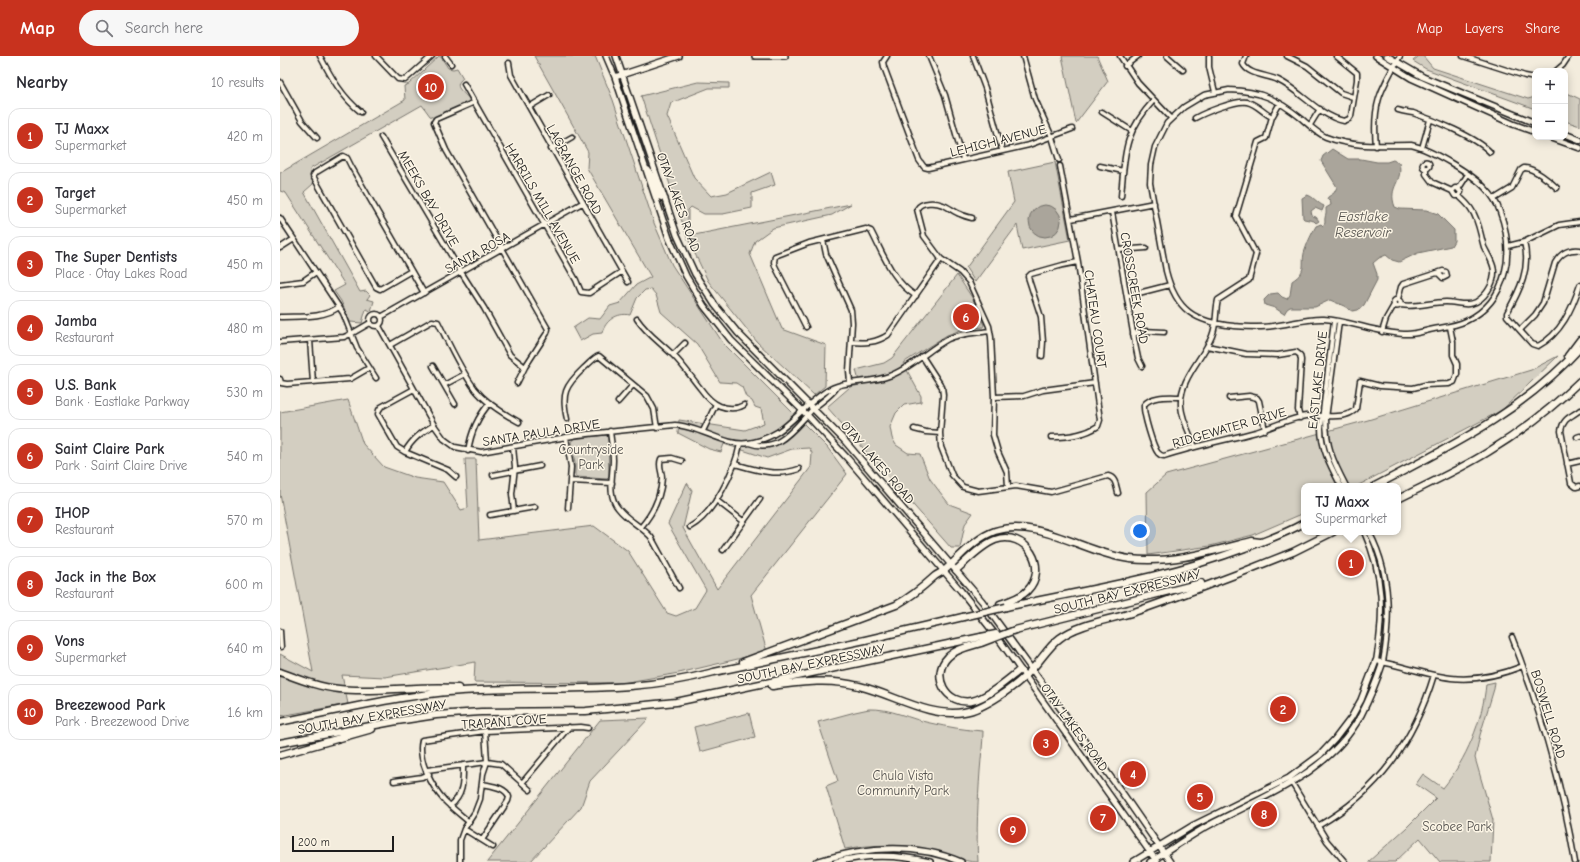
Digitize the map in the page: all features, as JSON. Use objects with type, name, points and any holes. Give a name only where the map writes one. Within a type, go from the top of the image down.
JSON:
[{"type":"highway","points":[[1549,379],[1580,340]]},
{"type":"highway","points":[[1380,483],[1454,445],[1487,426],[1549,379],[1580,348]]},
{"type":"highway","points":[[1401,497],[1494,449],[1564,396],[1580,381]]},
{"type":"highway","points":[[1564,396],[1580,386]]},
{"type":"highway","name":"SOUTH BAY EXPRESSWAY","points":[[280,722],[401,698],[479,690],[616,688],[676,681],[865,640],[1003,606],[1167,572],[1212,560],[1301,524]]},
{"type":"highway","points":[[714,672],[772,653],[890,608],[914,595],[981,538],[994,532],[1010,528],[1033,529],[1105,554],[1142,560],[1162,559],[1202,553],[1252,541],[1260,542]]},
{"type":"highway","name":"SOUTH BAY EXPRESSWAY","points":[[280,743],[397,720],[436,715],[475,712],[586,711],[628,708],[676,702],[743,689],[981,640],[1015,630],[1184,588],[1248,570],[1287,555],[1327,535]]},
{"type":"highway","points":[[956,570],[972,556],[997,540],[1010,539],[1024,545],[1031,552],[1035,561],[1036,571],[1034,581],[1024,594],[1003,606]]},
{"type":"highway","points":[[743,689],[808,682],[837,682],[866,688],[932,710],[957,713],[971,710],[986,704],[1025,676],[1032,670],[1053,644],[1072,631],[1134,612],[1248,570]]},
{"type":"highway","points":[[981,640],[953,653],[944,662],[941,671],[941,680],[944,689],[950,696],[962,701],[977,700],[1020,670]]},
{"type":"highway","points":[[280,672],[317,685],[338,689],[352,690],[437,687],[479,690]]},
{"type":"highway","points":[[280,755],[356,733],[436,715]]},
{"type":"main road","name":"OTAY LAKES ROAD","points":[[606,56],[615,77],[675,253],[686,276],[704,306],[731,340],[808,416],[866,479],[988,624],[1150,852],[1154,861]]},
{"type":"main road","name":"OTAY LAKES ROAD","points":[[616,56],[683,249],[695,274],[715,305],[738,333],[844,440],[982,601],[1170,862]]},
{"type":"main road","points":[[615,77],[679,56]]},
{"type":"main road","points":[[755,56],[785,56]]},
{"type":"main road","points":[[1376,56],[1416,80],[1513,124],[1532,131]]},
{"type":"main road","points":[[1387,56],[1423,77],[1532,123]]},
{"type":"main road","points":[[1568,135],[1580,140]]},
{"type":"main road","points":[[1557,140],[1580,148]]},
{"type":"main road","points":[[644,164],[654,179],[660,197],[665,199]]},
{"type":"main road","points":[[1133,862],[1215,814],[1290,781],[1320,755],[1335,739],[1351,718],[1362,700],[1376,661]]},
{"type":"main road","points":[[1154,861],[1187,838],[1325,760],[1350,732],[1361,716],[1373,691],[1383,662]]},
{"type":"main road","points":[[816,862],[843,854],[873,849],[901,848],[928,853],[961,862]]},
{"type":"main road","points":[[831,862],[843,854]]},
{"type":"main road","points":[[836,862],[863,857],[882,856],[930,862]]},
{"type":"street","points":[[320,56],[339,90],[347,100],[361,112]]},
{"type":"street","points":[[376,56],[398,79],[405,80],[432,56]]},
{"type":"street","points":[[445,56],[451,64]]},
{"type":"street","name":"LEHIGH AVENUE","points":[[887,56],[882,62],[922,166],[928,168],[1029,145],[1072,129]]},
{"type":"street","points":[[929,56],[945,95],[963,159]]},
{"type":"street","points":[[972,56],[985,88],[1002,150]]},
{"type":"street","points":[[1023,56],[1037,105],[1052,137],[1059,160]]},
{"type":"street","points":[[1120,56],[1125,66],[1138,83],[1171,118]]},
{"type":"street","points":[[1125,66],[1138,56]]},
{"type":"street","points":[[1167,56],[1183,70]]},
{"type":"street","points":[[1209,56],[1209,67],[1215,92]]},
{"type":"street","points":[[1246,56],[1243,64],[1244,68],[1277,79],[1290,86],[1320,109],[1342,121],[1346,121],[1351,116],[1357,73],[1336,56]]},
{"type":"street","points":[[1287,56],[1307,66],[1341,92],[1353,97]]},
{"type":"street","points":[[1376,146],[1374,120],[1377,103],[1383,86],[1400,56]]},
{"type":"street","points":[[1463,56],[1532,77]]},
{"type":"street","points":[[1560,68],[1570,56]]},
{"type":"street","name":"LAGRANGE ROAD","points":[[509,64],[511,75],[528,107],[628,282]]},
{"type":"street","points":[[280,82],[302,121],[317,138]]},
{"type":"street","name":"HARRILS MILL AVENUE","points":[[464,84],[576,280],[581,292],[589,293],[622,272]]},
{"type":"street","points":[[1229,90],[1255,92],[1280,103],[1324,136],[1358,145],[1411,145],[1433,152],[1468,174],[1482,185],[1494,199],[1502,216],[1508,246],[1506,271],[1502,283],[1492,299],[1475,316],[1450,327],[1406,334],[1382,332],[1334,321],[1310,320],[1265,327],[1215,324],[1203,321],[1183,307],[1170,285],[1150,177],[1152,159],[1157,140],[1171,118],[1193,101],[1215,92],[1229,90]]},
{"type":"street","points":[[528,107],[549,95]]},
{"type":"street","points":[[1121,196],[1126,149],[1132,131],[1136,122],[1154,100]]},
{"type":"street","points":[[475,102],[434,122],[446,150],[548,329],[547,333],[525,367],[518,383]]},
{"type":"street","points":[[1195,118],[1214,109],[1246,102],[1256,106],[1272,117]]},
{"type":"street","points":[[1195,447],[1183,416],[1181,397],[1187,379],[1207,346],[1215,324],[1215,310],[1218,300],[1249,280],[1256,254],[1236,216],[1258,142],[1266,138],[1272,117],[1280,103]]},
{"type":"street","points":[[1310,125],[1320,109]]},
{"type":"street","points":[[1398,110],[1430,120],[1479,142],[1490,152]]},
{"type":"street","points":[[1102,112],[1132,131]]},
{"type":"street","points":[[1422,148],[1430,120]]},
{"type":"street","name":"MEEKS BAY DRIVE","points":[[381,137],[460,272],[484,308],[510,355],[525,367]]},
{"type":"street","points":[[551,149],[572,137]]},
{"type":"street","points":[[412,271],[386,287],[380,289],[376,287],[313,176],[315,173],[343,156],[347,158],[412,271],[424,293]]},
{"type":"street","name":"CHATEAU COURT","points":[[1051,437],[1074,435],[1098,426],[1100,420],[1078,262],[1060,166]]},
{"type":"street","points":[[1100,166],[1123,171]]},
{"type":"street","points":[[1394,305],[1398,307],[1401,305],[1411,307],[1447,302],[1467,305],[1476,302],[1486,292],[1492,283],[1494,275],[1494,267],[1486,252],[1477,220],[1472,210],[1459,196],[1455,196],[1452,191],[1432,182],[1426,174],[1426,168]]},
{"type":"street","points":[[1494,199],[1512,188],[1521,170],[1524,168],[1530,169],[1552,183],[1557,188]]},
{"type":"street","points":[[1452,191],[1455,188],[1459,188],[1468,174]]},
{"type":"street","points":[[1459,188],[1461,192],[1459,196]]},
{"type":"street","name":"SANTA ROSA","points":[[381,317],[502,250],[582,203]]},
{"type":"street","points":[[1071,219],[1154,203]]},
{"type":"street","points":[[972,218],[960,215],[943,204],[923,204],[918,206],[917,210],[924,236],[941,259],[960,272],[969,282],[990,331],[994,397],[994,437],[998,452],[1007,472],[1008,486]]},
{"type":"street","name":"CROSSCREEK ROAD","points":[[1112,212],[1133,334],[1138,358],[1142,366]]},
{"type":"street","points":[[280,218],[339,307],[351,334],[376,378]]},
{"type":"street","points":[[1508,246],[1524,242],[1555,226],[1580,222]]},
{"type":"street","points":[[806,327],[777,271],[774,258],[781,253],[822,240],[866,229],[870,230],[898,280],[909,292],[916,296]]},
{"type":"street","points":[[280,248],[294,239]]},
{"type":"street","points":[[822,240],[826,254],[851,310],[850,382]]},
{"type":"street","points":[[1524,242],[1526,254],[1525,270],[1522,282],[1507,313],[1507,316],[1532,344],[1538,346],[1555,335],[1572,305],[1580,286]]},
{"type":"street","points":[[1119,250],[1146,248]]},
{"type":"street","points":[[1520,330],[1535,315],[1543,303],[1555,263],[1558,258],[1568,251],[1580,250]]},
{"type":"street","points":[[851,342],[866,343],[881,340],[890,332],[941,259]]},
{"type":"street","points":[[1042,356],[1043,342],[1040,317],[1028,277],[1031,274],[1078,262]]},
{"type":"street","points":[[280,284],[303,281],[316,272]]},
{"type":"street","points":[[1401,305],[1400,301],[1398,300],[1400,287],[1403,284],[1438,273]]},
{"type":"street","points":[[1127,296],[1170,285]]},
{"type":"street","points":[[1382,332],[1386,319],[1394,305],[1394,301],[1398,300]]},
{"type":"street","points":[[280,317],[320,315],[331,312],[339,307]]},
{"type":"street","points":[[376,314],[381,317],[382,323],[379,326],[375,327],[370,323],[370,318],[373,315],[376,314]]},
{"type":"street","points":[[636,319],[646,331],[673,355],[704,393],[716,404],[721,407],[730,408],[736,408],[744,405]]},
{"type":"street","points":[[390,345],[432,321],[438,322],[465,374],[476,390],[506,415],[519,422]]},
{"type":"street","name":"EASTLAKE DRIVE","points":[[1334,321],[1322,415],[1321,440],[1325,454],[1342,483]]},
{"type":"street","name":"EASTLAKE DRIVE","points":[[1340,322],[1327,415],[1326,435],[1329,450],[1342,483]]},
{"type":"street","points":[[280,342],[336,338],[351,334],[370,323]]},
{"type":"street","name":"SANTA PAULA DRIVE","points":[[379,326],[434,425],[449,443],[455,447],[468,451],[481,452],[610,431],[683,426],[703,431],[740,444],[749,443],[772,436],[803,411],[812,406]]},
{"type":"street","name":"RIDGEWATER DRIVE","points":[[1181,397],[1168,397],[1150,400],[1144,405],[1148,427],[1157,451],[1162,456],[1264,430],[1304,416],[1327,415],[1341,417],[1356,409],[1360,381],[1380,386],[1413,388],[1425,385],[1449,384],[1454,382],[1457,374],[1457,364],[1453,355],[1453,342],[1450,327]]},
{"type":"street","points":[[812,406],[834,392],[837,387],[850,382],[891,375],[950,338],[964,334],[990,331]]},
{"type":"street","points":[[1133,334],[1143,331],[1164,332]]},
{"type":"street","points":[[310,340],[313,382]]},
{"type":"street","points":[[673,355],[685,343]]},
{"type":"street","points":[[1207,346],[1244,354],[1278,355],[1296,352],[1299,354],[1302,360],[1298,410],[1300,418]]},
{"type":"street","points":[[922,356],[942,387],[943,395],[940,433],[942,452],[952,475],[961,485],[970,490],[978,491],[1008,486],[1018,486],[1054,492],[1108,476],[1114,479],[1118,493]]},
{"type":"street","points":[[567,419],[564,404],[568,387],[577,375],[597,357],[602,358],[644,394],[651,402],[657,428]]},
{"type":"street","points":[[433,366],[455,404]]},
{"type":"street","points":[[280,379],[282,383],[288,384],[350,379],[369,368]]},
{"type":"street","points":[[444,386],[465,374]]},
{"type":"street","points":[[994,397],[1024,396],[1043,390],[1095,383]]},
{"type":"street","points":[[618,402],[633,385]]},
{"type":"street","points":[[414,389],[382,407],[378,414],[397,447],[405,452],[448,470],[456,477]]},
{"type":"street","points":[[1229,398],[1249,396],[1257,398],[1259,401],[1264,430]]},
{"type":"street","points":[[468,451],[473,428],[480,415],[490,403]]},
{"type":"street","points":[[703,431],[716,404]]},
{"type":"street","name":"SANTA PAULA DRIVE","points":[[749,443],[759,447],[771,445],[791,432],[808,416],[812,406]]},
{"type":"street","points":[[1580,410],[1562,424],[1561,431],[1571,483],[1576,487],[1580,486]]},
{"type":"street","points":[[405,452],[412,440],[434,425]]},
{"type":"street","points":[[914,429],[940,433]]},
{"type":"street","points":[[610,431],[613,459],[612,495],[615,504],[624,515],[641,527],[651,537],[679,588]]},
{"type":"street","points":[[566,437],[571,466],[568,508]]},
{"type":"street","points":[[690,527],[696,524],[706,513],[724,487],[735,464],[740,444]]},
{"type":"street","points":[[513,447],[515,461],[512,494],[514,511]]},
{"type":"street","points":[[641,527],[652,512],[656,503],[662,477],[660,464],[662,459],[672,458],[682,461]]},
{"type":"street","points":[[1567,464],[1580,461]]},
{"type":"street","points":[[735,464],[757,471],[789,472],[799,469]]},
{"type":"street","points":[[493,475],[540,466]]},
{"type":"street","points":[[570,481],[612,483]]},
{"type":"street","points":[[723,550],[760,499]]},
{"type":"street","points":[[716,500],[743,521]]},
{"type":"street","points":[[490,515],[535,508]]},
{"type":"street","points":[[1367,535],[1376,564],[1382,601],[1381,625],[1376,661],[1434,675],[1456,678],[1482,678],[1504,674],[1523,666]]},
{"type":"street","points":[[1368,535],[1379,555],[1388,595],[1389,613],[1387,641],[1383,662]]},
{"type":"street","points":[[280,630],[281,647]]},
{"type":"street","name":"BOSWELL ROAD","points":[[1512,637],[1523,666],[1559,782],[1575,862]]},
{"type":"street","points":[[1318,826],[1356,800],[1375,782],[1391,763],[1413,730],[1427,698],[1434,675]]},
{"type":"street","points":[[522,783],[569,727]]},
{"type":"street","name":"TRAPANI COVE","points":[[428,772],[422,760],[420,747],[422,740],[484,731],[569,727],[588,728]]},
{"type":"street","points":[[460,862],[460,840],[464,829],[475,812],[480,799],[483,784],[487,762],[484,731]]},
{"type":"street","points":[[394,781],[428,772],[487,762],[501,764],[530,790]]},
{"type":"street","points":[[450,806],[458,800],[461,791],[463,765]]},
{"type":"street","points":[[428,772],[433,785],[450,806],[469,822]]},
{"type":"street","points":[[1290,781],[1336,853],[1345,862]]},
{"type":"street","points":[[482,840],[508,801],[509,797],[506,792],[497,787],[483,784]]},
{"type":"street","points":[[464,829],[493,847]]},
{"type":"green space","points":[[439,56],[448,68],[457,68],[463,78],[458,86],[469,99],[469,103],[434,118],[430,116],[422,105],[310,169],[313,184],[304,192],[360,292],[366,291],[370,295],[367,299],[374,301],[371,311],[366,309],[362,323],[350,322],[341,301],[334,291],[345,285],[286,193],[280,191],[280,173],[405,100],[404,86],[409,84]]},
{"type":"green space","points":[[534,56],[595,56],[613,100],[654,223],[672,265],[723,343],[827,447],[847,474],[751,595],[767,652],[679,673],[622,683],[474,682],[475,662],[385,677],[342,675],[348,704],[280,716],[280,654],[313,672],[280,494],[280,412],[348,400],[363,444],[384,467],[415,478],[443,482],[461,510],[468,508],[465,459],[476,459],[479,540],[594,526],[628,551],[667,613],[676,616],[695,608],[706,590],[668,524],[687,483],[692,490],[683,528],[717,589],[811,467],[812,453],[809,448],[792,449],[767,458],[724,444],[721,452],[709,449],[678,433],[679,420],[745,430],[764,423],[761,409],[755,407],[752,401],[746,397],[742,387],[736,383],[720,382],[697,344],[661,312],[656,295],[651,289],[645,290],[637,298],[630,315],[625,314],[612,318],[602,333],[593,334],[580,341],[573,328],[588,318],[600,319],[610,306],[620,303],[636,285],[651,277],[587,168],[588,152]]},
{"type":"green space","points":[[1062,56],[1097,56],[1108,81],[1076,123]]},
{"type":"green space","points":[[1419,56],[1423,56],[1433,68],[1528,99],[1532,98],[1532,108],[1426,69],[1413,61]]},
{"type":"green space","points":[[698,82],[729,83],[729,88],[709,88],[671,103],[667,116],[694,178],[711,196],[727,193],[771,172],[775,185],[752,193],[752,208],[723,214],[704,214],[691,207],[688,210],[688,223],[694,235],[851,204],[832,215],[773,228],[755,241],[750,254],[782,329],[826,345],[825,386],[814,395],[757,342],[708,281],[687,237],[641,96]]},
{"type":"green space","points":[[1568,93],[1580,99],[1580,126],[1568,122]]},
{"type":"green space","points":[[1055,162],[1070,240],[1022,250],[1017,225],[975,282],[966,268],[1014,202],[1008,172]]},
{"type":"green space","points":[[957,275],[973,299],[984,325],[983,327],[961,330],[947,335],[903,363],[921,396],[921,402],[904,405],[896,413],[890,427],[892,438],[896,445],[908,453],[920,454],[930,479],[949,504],[973,513],[965,524],[960,548],[951,548],[827,407],[850,387],[860,385],[856,370],[884,363],[892,358]]},
{"type":"green space","points":[[1558,356],[1502,410],[1363,483],[1301,483],[1301,514],[1253,535],[1210,546],[1148,555],[1147,492],[1166,475],[1368,420],[1531,370]]},
{"type":"green space","name":"Countryside Park","points":[[605,435],[608,437],[609,477],[607,479],[576,477],[571,442],[573,439]]},
{"type":"green space","name":"Scobee Park","points":[[1495,682],[1475,758],[1493,820],[1491,862],[1440,862],[1420,838],[1395,862],[1368,862],[1406,828],[1436,798],[1416,784],[1423,774],[1443,788],[1451,777],[1472,739],[1481,712],[1486,684]]},
{"type":"green space","name":"Chula Vista Community Park","points":[[869,709],[885,710],[943,726],[983,731],[979,782],[977,839],[978,862],[959,859],[928,849],[897,845],[876,845],[845,849],[826,786],[838,781],[818,722]]},
{"type":"green space","points":[[749,713],[755,737],[700,752],[694,727]]},
{"type":"green space","points":[[649,718],[590,781],[581,807],[530,862],[487,862],[600,720]]},
{"type":"water","name":"Eastlake Reservoir","points":[[1332,149],[1348,159],[1361,159],[1377,162],[1387,162],[1393,160],[1399,163],[1399,175],[1393,194],[1395,207],[1400,209],[1426,210],[1438,214],[1454,230],[1454,241],[1451,246],[1418,253],[1399,262],[1392,260],[1386,255],[1379,258],[1373,263],[1377,274],[1377,280],[1364,305],[1358,310],[1352,311],[1330,300],[1315,307],[1290,307],[1284,314],[1275,308],[1265,305],[1264,300],[1270,294],[1278,293],[1287,299],[1290,295],[1292,281],[1302,270],[1306,247],[1316,226],[1321,224],[1323,226],[1325,223],[1326,208],[1331,205],[1330,200],[1327,199],[1334,193],[1337,187],[1321,161],[1323,156]]},
{"type":"water","points":[[1307,195],[1324,206],[1322,211],[1315,208],[1311,211],[1312,216],[1316,217],[1319,221],[1316,223],[1303,218],[1302,198]]},
{"type":"water","points":[[1042,205],[1048,205],[1058,212],[1061,221],[1060,227],[1054,234],[1048,237],[1042,237],[1032,230],[1029,224],[1029,218],[1036,208]]},
{"type":"place","name":"Breezewood Park","points":[[431,87]]},
{"type":"place","name":"Saint Claire Park","points":[[966,317]]},
{"type":"place","name":"TJ Maxx","points":[[1351,563]]},
{"type":"place","name":"Target","points":[[1283,709]]},
{"type":"place","name":"The Super Dentists","points":[[1046,743]]},
{"type":"place","name":"Jamba","points":[[1133,774]]},
{"type":"place","name":"U.S. Bank","points":[[1200,797]]},
{"type":"place","name":"Jack in the Box","points":[[1264,814]]},
{"type":"place","name":"IHOP","points":[[1103,818]]},
{"type":"place","name":"Vons","points":[[1013,830]]}]
